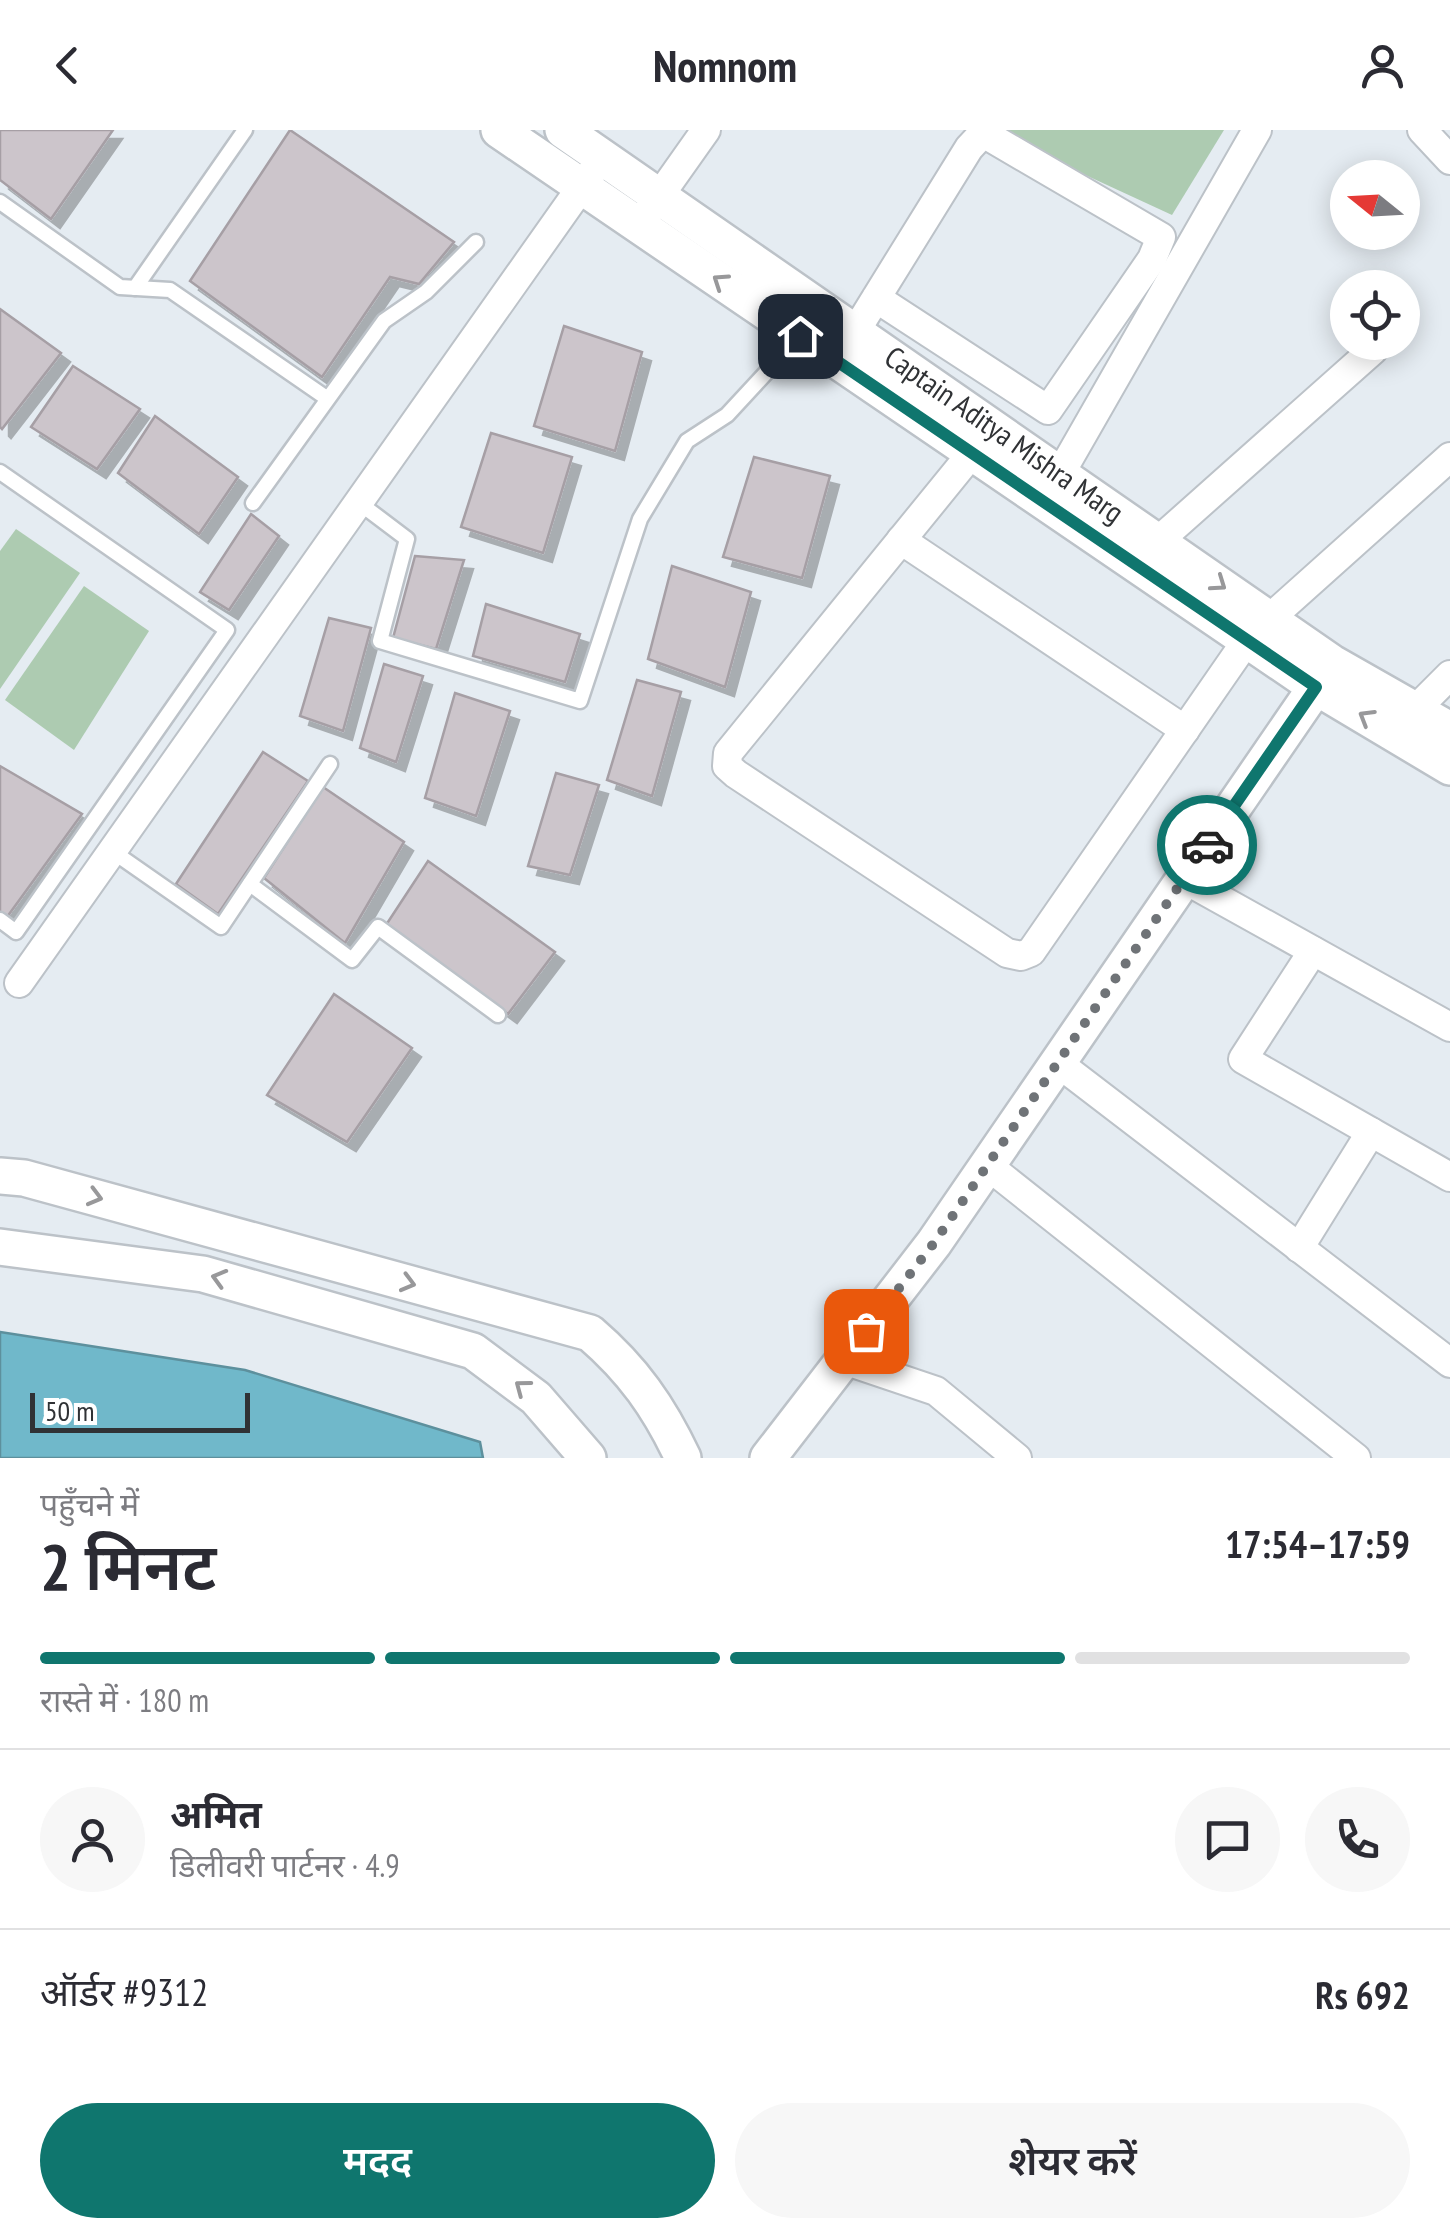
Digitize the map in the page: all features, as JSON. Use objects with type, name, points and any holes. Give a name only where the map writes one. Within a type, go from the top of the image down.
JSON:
[{"type":"street","name":"Captain Aditya Mishra Marg","points":[[499,130],[972,453],[1258,630],[1450,767]]},
{"type":"street","name":"Captain Aditya Mishra Marg","points":[[564,130],[1158,542],[1258,630]]},
{"type":"street","points":[[638,225],[706,130]]},
{"type":"street","points":[[1060,474],[1257,130]]},
{"type":"street","points":[[1422,130],[1450,160]]},
{"type":"street","points":[[855,332],[968,148],[983,133],[1155,229],[1161,237],[1152,259],[1048,410],[876,298]]},
{"type":"street","points":[[19,983],[603,157]]},
{"type":"street","points":[[1158,542],[1361,360]]},
{"type":"street","points":[[972,453],[728,753],[727,766],[1007,953],[1021,956],[1031,952],[1258,630],[1450,457]]},
{"type":"street","points":[[901,540],[1185,730]]},
{"type":"street","name":"Captain Aditya Mishra Marg","points":[[1324,675],[1415,710],[1450,730]]},
{"type":"street","points":[[768,1458],[987,1165],[1324,675]]},
{"type":"street","points":[[1415,710],[1450,675]]},
{"type":"street","points":[[1184,880],[1450,1027]]},
{"type":"street","points":[[1313,951],[1242,1058],[1450,1177]]},
{"type":"street","points":[[1058,1063],[1450,1363]]},
{"type":"street","points":[[1299,1248],[1371,1132]]},
{"type":"street","points":[[987,1165],[1356,1458]]},
{"type":"street","points":[[0,1176],[24,1178],[590,1333],[630,1368],[660,1410],[684,1458]]},
{"type":"street","points":[[0,1247],[204,1274],[473,1351],[536,1398],[588,1458]]},
{"type":"street","points":[[844,1360],[936,1390],[1016,1458]]},
{"type":"lane","points":[[135,288],[245,130]]},
{"type":"lane","points":[[0,202],[120,287],[170,290],[325,397]]},
{"type":"lane","points":[[253,503],[325,397],[384,322],[426,292],[476,242]]},
{"type":"lane","points":[[358,502],[407,539],[380,640],[580,701],[640,519],[688,441],[727,415],[800,336]]},
{"type":"lane","points":[[0,472],[227,630],[16,932],[0,920]]},
{"type":"lane","points":[[112,851],[221,927],[330,764]]},
{"type":"lane","points":[[250,884],[352,960],[378,926],[498,1015]]},
{"type":"green space","points":[[988,130],[1224,130],[1172,215]]},
{"type":"green space","points":[[16,529],[80,573],[0,689],[0,551]]},
{"type":"green space","points":[[84,586],[149,631],[74,750],[5,700]]},
{"type":"water","points":[[0,1332],[245,1370],[480,1442],[483,1458],[0,1458]]},
{"type":"building","points":[[0,130],[113,130],[51,219],[0,180]]},
{"type":"building","points":[[290,130],[454,242],[419,284],[390,277],[322,377],[190,281]]},
{"type":"building","points":[[0,309],[61,353],[2,429],[0,427]]},
{"type":"building","points":[[564,326],[642,352],[615,451],[534,426]]},
{"type":"building","points":[[73,366],[140,409],[97,469],[31,427]]},
{"type":"building","points":[[155,416],[238,477],[199,534],[118,473]]},
{"type":"building","points":[[491,433],[572,457],[543,553],[461,527]]},
{"type":"building","points":[[754,457],[830,476],[802,578],[723,557]]},
{"type":"building","points":[[251,514],[279,536],[229,610],[200,592]]},
{"type":"building","points":[[415,556],[464,560],[436,649],[393,638]]},
{"type":"building","points":[[672,566],[751,592],[725,687],[648,659]]},
{"type":"building","points":[[486,604],[580,634],[565,682],[473,656]]},
{"type":"building","points":[[329,618],[371,628],[343,731],[300,716]]},
{"type":"building","points":[[384,664],[423,676],[396,762],[360,748]]},
{"type":"building","points":[[637,680],[681,692],[652,796],[607,780]]},
{"type":"building","points":[[455,693],[510,711],[476,816],[425,798]]},
{"type":"building","points":[[263,752],[308,781],[218,914],[176,884]]},
{"type":"building","points":[[0,766],[82,814],[7,917],[0,912]]},
{"type":"building","points":[[556,773],[599,785],[570,875],[528,866]]},
{"type":"building","points":[[323,787],[404,842],[345,943],[264,878]]},
{"type":"building","points":[[428,861],[555,952],[508,1014],[386,925]]},
{"type":"building","points":[[334,994],[412,1048],[347,1142],[267,1095]]},
{"type":"way so far","points":[[866,1331],[934,1243],[1207,845]]},
{"type":"route","points":[[800,336],[1316,687],[1207,845]]}]
